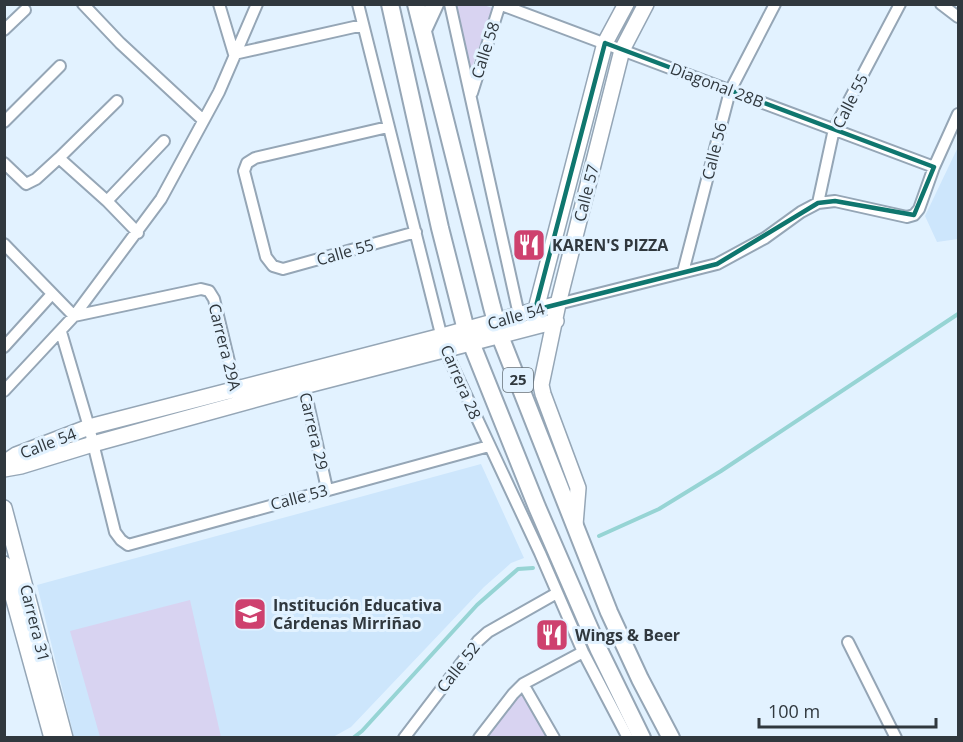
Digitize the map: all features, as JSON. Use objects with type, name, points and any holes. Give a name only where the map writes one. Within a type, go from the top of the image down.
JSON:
[{"type":"main road","name":"Carrera 28","points":[[390,4],[440,228],[468,337],[590,629],[642,738]]},
{"type":"main road","name":"25","points":[[416,4],[498,328],[609,612],[671,738]]},
{"type":"main road","points":[[423,30],[435,4]]},
{"type":"street","points":[[83,4],[120,43],[203,120]]},
{"type":"street","points":[[219,4],[234,54]]},
{"type":"street","points":[[4,391],[61,332],[138,233],[161,199],[219,92],[257,4]]},
{"type":"street","name":"Carrera 28","points":[[358,4],[444,343],[583,652],[628,738]]},
{"type":"street","points":[[450,4],[519,315]]},
{"type":"street","name":"Calle 57","points":[[532,327],[605,44],[626,4]]},
{"type":"street","name":"Calle 57","points":[[575,525],[578,488],[541,385],[558,304],[622,50],[646,4]]},
{"type":"street","name":"Calle 56","points":[[683,272],[729,91],[775,4]]},
{"type":"street","name":"Calle 55","points":[[818,203],[834,129],[900,4]]},
{"type":"street","points":[[941,4],[958,17]]},
{"type":"street","name":"Calle 58","points":[[471,96],[500,5]]},
{"type":"street","name":"Diagonal 28B","points":[[500,5],[934,166]]},
{"type":"street","points":[[4,30],[25,10]]},
{"type":"street","points":[[234,54],[363,25]]},
{"type":"street","points":[[4,122],[60,66]]},
{"type":"street","points":[[4,164],[26,184],[31,183],[117,101]]},
{"type":"street","points":[[818,203],[835,201],[907,217],[914,214],[919,209],[934,166],[958,114]]},
{"type":"street","name":"Calle 55","points":[[388,127],[255,158],[247,163],[244,171],[266,257],[273,266],[283,269],[416,232]]},
{"type":"street","points":[[107,201],[164,141]]},
{"type":"street","points":[[59,158],[107,201],[138,233]]},
{"type":"street","name":"Calle 54","points":[[498,328],[519,315],[535,310],[717,264],[765,238],[818,203]]},
{"type":"street","points":[[6,247],[74,316]]},
{"type":"street","name":"Carrera 29A","points":[[74,316],[201,289],[209,291],[214,299],[237,397]]},
{"type":"street","points":[[4,347],[52,294]]},
{"type":"street","name":"Calle 54","points":[[4,469],[21,466],[237,397],[302,379],[498,328],[532,327],[555,321]]},
{"type":"street","points":[[61,332],[93,444]]},
{"type":"street","name":"Carrera 29","points":[[302,379],[327,489]]},
{"type":"street","name":"Calle 54","points":[[4,463],[16,455],[89,427],[237,397]]},
{"type":"street","name":"Calle 53","points":[[93,444],[115,532],[121,540],[128,544],[489,446]]},
{"type":"street","name":"Carrera 31","points":[[4,508],[65,738]]},
{"type":"street","name":"Carrera 31","points":[[4,564],[52,738]]},
{"type":"street","name":"Calle 52","points":[[404,738],[478,641],[488,632],[557,594]]},
{"type":"street","points":[[848,642],[896,738]]},
{"type":"street","points":[[479,738],[523,684],[583,652]]},
{"type":"street","points":[[523,684],[554,738]]},
{"type":"highlighted area","points":[[605,43],[934,167],[914,215],[835,201],[818,203],[717,264],[535,310]]},
{"type":"shaded area","points":[[457,5],[483,5],[493,8],[469,76]]},
{"type":"shaded area","points":[[958,147],[958,239],[937,242],[925,216]]},
{"type":"shaded area","name":"Institución Educativa Cárdenas Mirriñao","points":[[481,464],[524,558],[511,563],[484,587],[351,727],[333,737],[74,737],[37,585]]},
{"type":"shaded area","points":[[190,600],[221,737],[100,737],[70,631]]},
{"type":"shaded area","points":[[523,684],[554,738],[481,738]]},
{"type":"waterway","points":[[599,536],[659,509],[721,471],[958,314]]},
{"type":"waterway","points":[[353,738],[362,731],[477,605],[518,569],[533,568]]},
{"type":"place","name":"KAREN'S PIZZA","points":[[529,245]]},
{"type":"place","name":"Institución Educativa Cárdenas Mirriñao","points":[[250,614]]},
{"type":"place","name":"Wings & Beer","points":[[552,635]]}]
